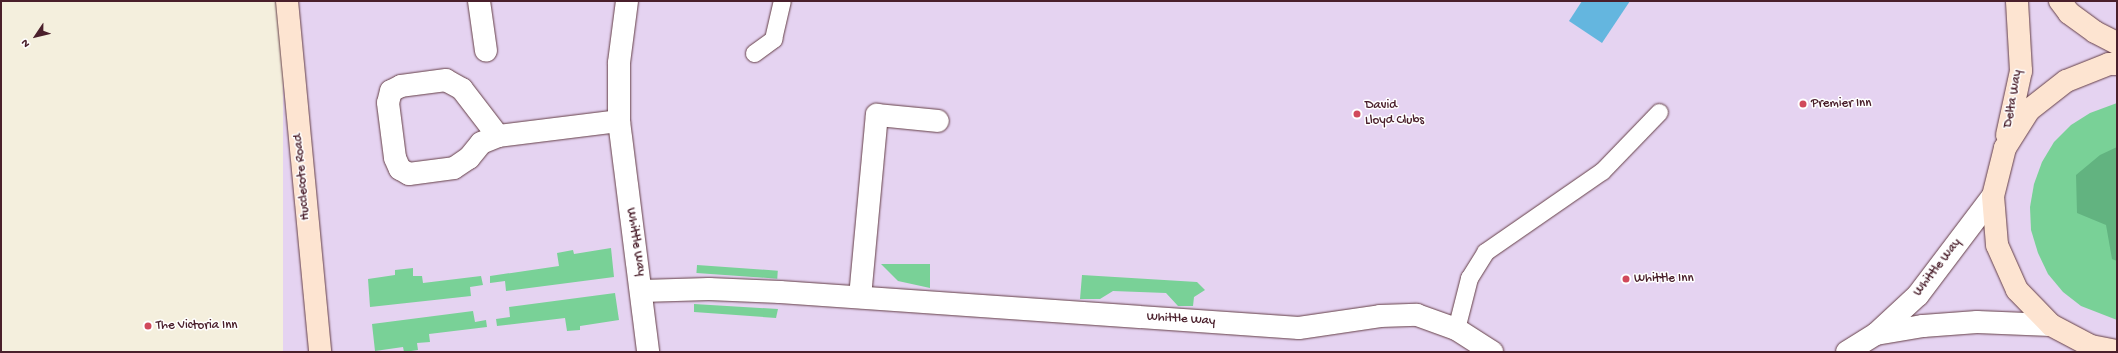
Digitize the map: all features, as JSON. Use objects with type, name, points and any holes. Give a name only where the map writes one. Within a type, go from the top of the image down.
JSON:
[{"type":"street","name":"Hucclecote Road","points":[[287,1],[320,352]]},
{"type":"street","points":[[479,1],[486,51]]},
{"type":"street","name":"Whittle Way","points":[[627,1],[617,92],[619,121],[642,291],[708,289],[860,297],[1299,328],[1380,316],[1417,315],[1456,329],[1492,352]]},
{"type":"street","name":"Delta Way","points":[[2017,1],[2021,71],[2005,148],[1993,196],[1997,245],[2017,290],[2051,325],[2091,346],[2117,351]]},
{"type":"street","points":[[2060,1],[2069,13],[2095,32],[2117,43]]},
{"type":"street","points":[[2005,148],[2029,110],[2066,80],[2109,64],[2117,64]]},
{"type":"street","points":[[498,136],[462,89],[446,80],[401,86],[391,92],[388,103],[395,158],[400,169],[409,174],[454,168],[469,158],[481,143],[498,136],[619,121]]},
{"type":"street","points":[[860,297],[877,115],[938,122]]},
{"type":"street","name":"Whittle Way","points":[[1847,352],[1876,334],[1918,295],[1993,196]]},
{"type":"street","points":[[642,291],[648,352]]},
{"type":"street","name":"Whittle Way","points":[[1876,334],[1923,326],[1977,322],[2051,325]]},
{"type":"lane","points":[[754,53],[773,39],[782,1]]},
{"type":"lane","points":[[1456,329],[1469,278],[1485,252],[1602,171],[1659,112]]},
{"type":"shaded area","points":[[283,1],[2117,1],[2117,352],[283,352]]},
{"type":"green space","points":[[2117,103],[2117,320],[2081,306],[2063,292],[2048,274],[2038,253],[2031,230],[2030,207],[2034,184],[2042,162],[2054,142],[2071,125],[2090,113]]},
{"type":"green space","points":[[2117,147],[2117,261],[2112,259],[2106,225],[2077,213],[2076,175],[2100,155]]},
{"type":"green space","points":[[611,248],[614,277],[506,291],[505,281],[490,283],[490,276],[559,266],[557,253],[573,250],[574,254]]},
{"type":"green space","points":[[881,264],[930,264],[930,288],[898,281]]},
{"type":"green space","points":[[697,265],[778,271],[777,279],[696,273]]},
{"type":"green space","points":[[413,268],[413,276],[422,276],[423,283],[481,276],[483,285],[470,287],[471,296],[370,307],[368,279],[395,275],[395,270]]},
{"type":"green space","points":[[1082,275],[1197,282],[1205,290],[1194,297],[1193,306],[1178,306],[1166,293],[1113,291],[1100,299],[1080,299]]},
{"type":"green space","points":[[615,293],[619,320],[580,326],[580,330],[567,331],[565,318],[497,326],[496,319],[510,317],[509,307]]},
{"type":"green space","points":[[694,304],[778,309],[776,318],[694,312]]},
{"type":"green space","points":[[473,311],[475,322],[486,320],[487,327],[429,334],[430,342],[417,343],[418,350],[404,352],[403,347],[375,351],[372,324]]},
{"type":"water","points":[[1582,1],[1630,1],[1602,43],[1569,21]]},
{"type":"place","name":"Premier Inn","points":[[1803,104]]},
{"type":"place","name":"David Lloyd Clubs","points":[[1357,114]]},
{"type":"place","name":"Whittle Inn","points":[[1626,279]]},
{"type":"place","name":"The Victoria Inn","points":[[148,326]]}]
